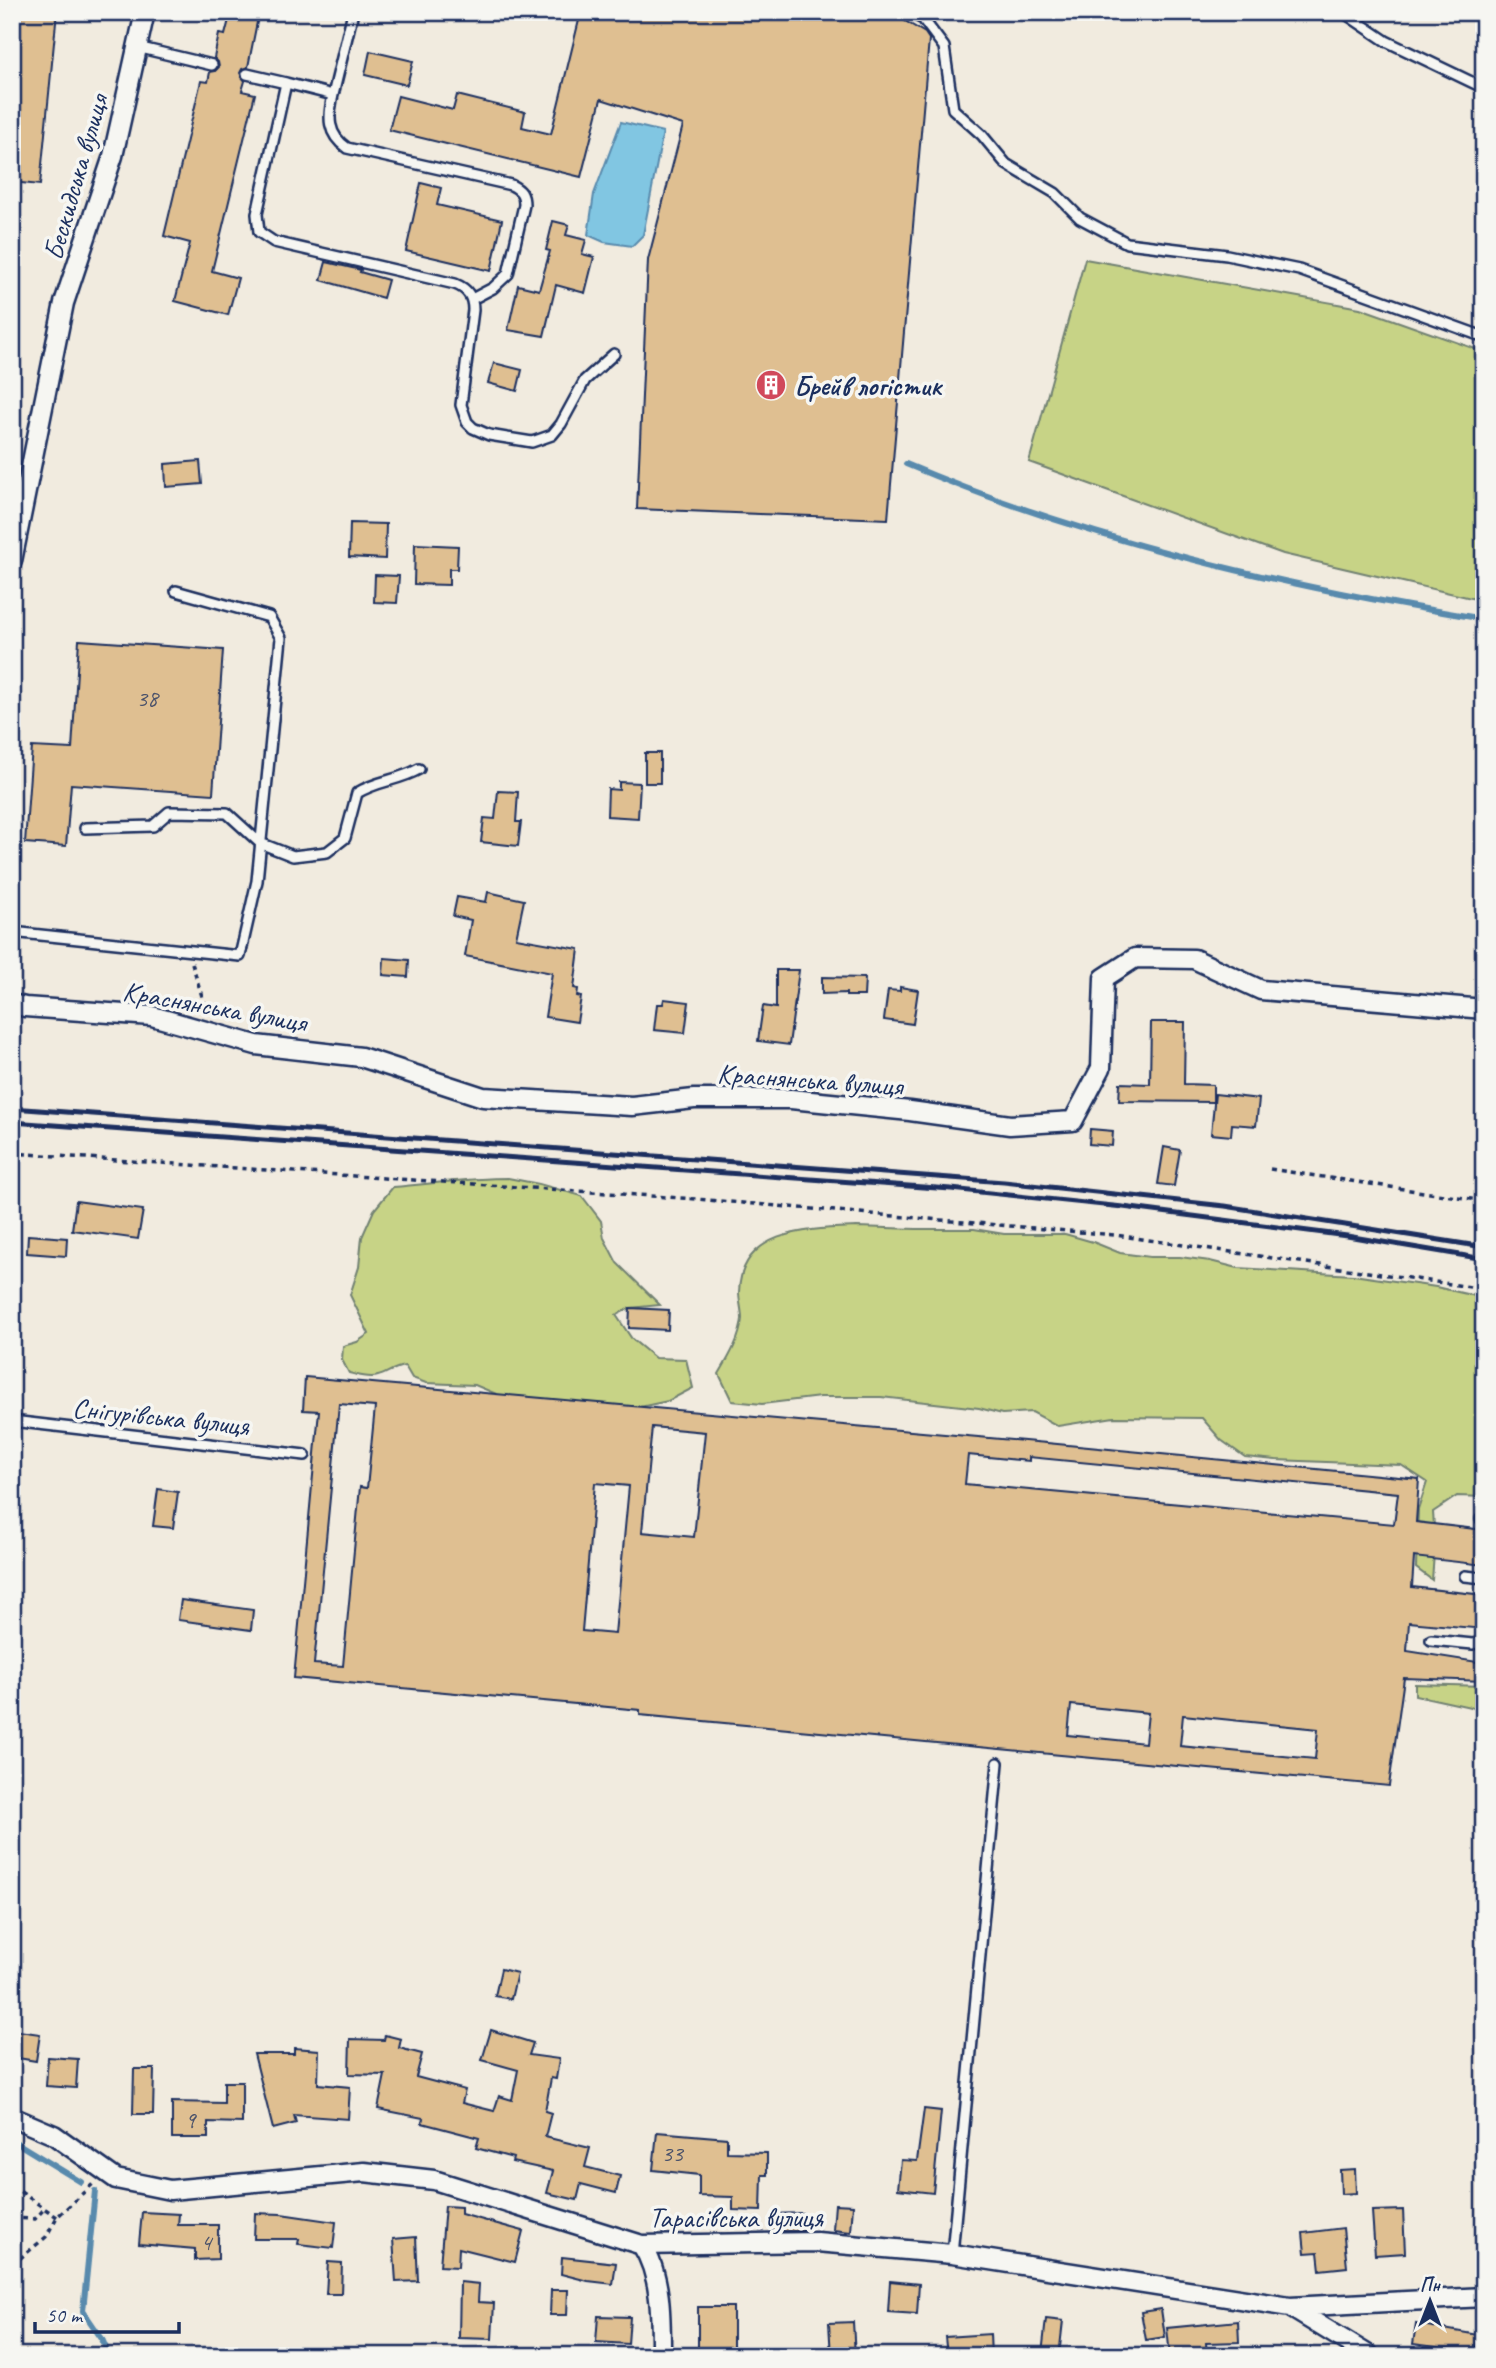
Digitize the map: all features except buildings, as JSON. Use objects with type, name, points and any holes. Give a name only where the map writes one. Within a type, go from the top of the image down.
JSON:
[{"type":"street","name":"Бескидська вулиця","points":[[12,561],[64,303],[113,156],[145,12]]},
{"type":"street","name":"Краснянська вулиця","points":[[12,1004],[152,1016],[256,1045],[361,1057],[483,1097],[632,1106],[694,1099],[791,1099],[910,1111],[1010,1125],[1073,1121],[1101,1068],[1104,978],[1135,958],[1194,959],[1261,990],[1484,1009]]},
{"type":"street","name":"Тарасівська вулиця","points":[[12,2117],[54,2135],[116,2179],[170,2190],[364,2172],[434,2180],[642,2245],[817,2242],[952,2255],[1290,2307],[1484,2297]]},
{"type":"street","points":[[642,2245],[656,2273],[661,2356]]},
{"type":"street","points":[[1290,2307],[1370,2356]]},
{"type":"lane","points":[[353,12],[329,118],[334,136],[347,148],[511,185],[519,189],[524,196],[508,274],[493,288],[472,299]]},
{"type":"lane","points":[[910,12],[923,19],[944,47],[953,109],[982,135],[1006,164],[1055,193],[1080,218],[1126,243],[1227,255],[1299,270],[1484,337]]},
{"type":"lane","points":[[923,19],[943,12]]},
{"type":"lane","points":[[1343,12],[1385,41],[1484,88]]},
{"type":"lane","points":[[137,47],[212,65]]},
{"type":"lane","points":[[247,74],[333,95]]},
{"type":"lane","points":[[286,83],[257,214],[257,226],[263,236],[274,242],[456,284],[466,290],[472,299],[473,310],[461,405],[467,422],[481,432],[524,442],[546,439],[557,430],[588,376],[614,354]]},
{"type":"lane","points":[[12,932],[240,956],[257,881],[281,638],[270,617],[176,591]]},
{"type":"lane","points":[[85,828],[153,826],[169,812],[227,813],[260,843],[293,856],[327,852],[345,838],[357,793],[372,783],[407,776],[419,769]]},
{"type":"lane","name":"Снігурівська вулиця","points":[[12,1421],[305,1455]]},
{"type":"lane","points":[[1465,1576],[1484,1578]]},
{"type":"lane","points":[[1431,1640],[1473,1644],[1484,1641]]},
{"type":"lane","points":[[952,2255],[998,1763]]},
{"type":"path","points":[[189,951],[213,1033]]},
{"type":"path","points":[[12,1153],[696,1199],[1115,1235],[1484,1289]]},
{"type":"path","points":[[1270,1169],[1484,1201]]},
{"type":"path","points":[[12,2265],[46,2237],[57,2217],[106,2172]]},
{"type":"path","points":[[12,2186],[57,2217]]},
{"type":"path","points":[[12,2218],[35,2219],[46,2208]]},
{"type":"green space","points":[[1085,259],[1360,308],[1484,352],[1484,601],[1283,554],[1029,462]]},
{"type":"green space","points":[[508,1178],[582,1196],[601,1221],[604,1238],[617,1263],[660,1305],[630,1308],[616,1315],[632,1339],[655,1358],[686,1359],[693,1388],[668,1401],[640,1407],[501,1396],[475,1385],[426,1383],[412,1378],[405,1366],[375,1377],[349,1373],[342,1360],[343,1346],[357,1342],[369,1334],[350,1295],[359,1267],[362,1237],[374,1210],[393,1187]]},
{"type":"green space","points":[[857,1227],[1065,1234],[1120,1253],[1180,1257],[1238,1268],[1353,1275],[1436,1287],[1484,1298],[1484,1497],[1457,1496],[1433,1512],[1435,1541],[1432,1580],[1416,1568],[1418,1510],[1427,1482],[1401,1465],[1245,1457],[1221,1440],[1202,1418],[1114,1417],[1058,1426],[1032,1412],[1002,1414],[979,1408],[881,1397],[820,1397],[762,1404],[732,1401],[719,1374],[739,1334],[742,1319],[739,1292],[743,1271],[752,1256],[765,1244],[799,1232]]},
{"type":"green space","points":[[1415,1684],[1484,1686],[1484,1710],[1415,1695]]},
{"type":"water","points":[[621,122],[663,132],[643,235],[632,246],[604,242],[588,235],[594,194]]},
{"type":"waterway","points":[[906,464],[1046,517],[1190,559],[1336,592],[1484,619]]},
{"type":"waterway","points":[[12,2140],[81,2182]]},
{"type":"waterway","points":[[95,2191],[83,2311],[102,2339],[109,2356]]},
{"type":"railway","points":[[12,1108],[1004,1182],[1225,1206],[1484,1247]]},
{"type":"railway","points":[[12,1122],[951,1189],[1123,1207],[1347,1236],[1484,1259]]},
{"type":"place","name":"Брейв логістик","points":[[771,385]]}]
